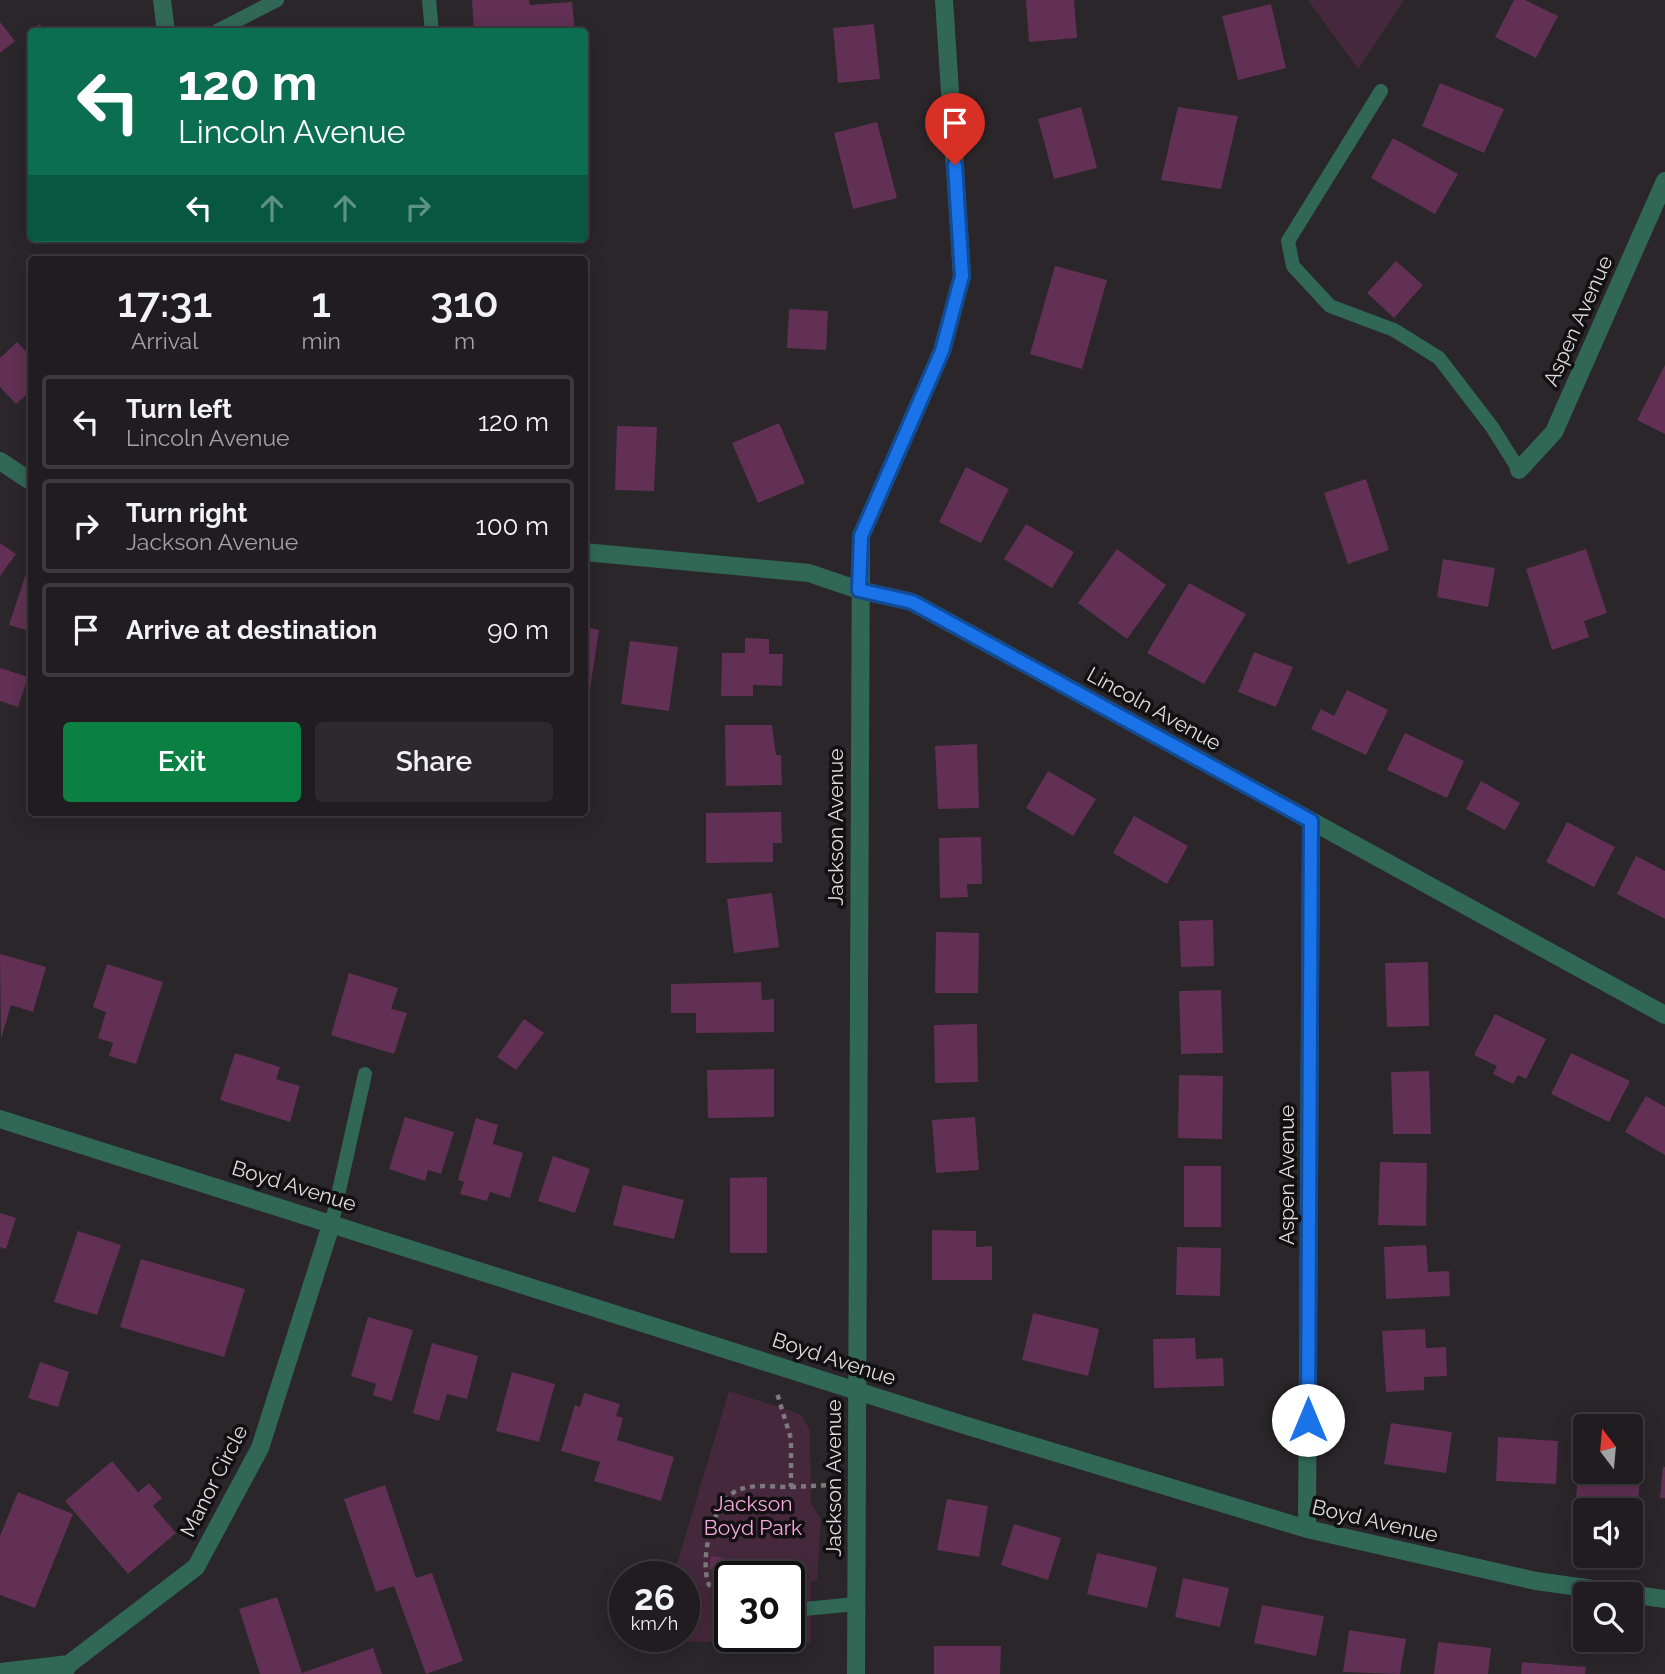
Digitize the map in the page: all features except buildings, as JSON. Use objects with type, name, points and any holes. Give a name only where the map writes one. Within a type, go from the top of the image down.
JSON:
[{"type":"street","points":[[162,0],[166,28]]},
{"type":"street","name":"Jackson Avenue","points":[[856,1674],[861,536],[942,351],[962,276],[944,0]]},
{"type":"street","name":"Aspen Avenue","points":[[1519,471],[1554,432],[1665,181]]},
{"type":"street","points":[[0,461],[28,479]]},
{"type":"street","name":"Lincoln Avenue","points":[[588,552],[809,573],[859,590],[912,602],[1665,1015]]},
{"type":"street","name":"Aspen Avenue","points":[[1307,1529],[1311,821]]},
{"type":"street","name":"Boyd Avenue","points":[[0,1119],[1307,1529],[1536,1581],[1665,1599]]},
{"type":"street","name":"Manor Circle","points":[[0,1672],[66,1669],[196,1567],[260,1448],[331,1222]]},
{"type":"lane","points":[[223,28],[277,0]]},
{"type":"lane","points":[[429,0],[432,28]]},
{"type":"lane","points":[[1381,91],[1289,241],[1293,265],[1330,306],[1394,330],[1439,358],[1492,427],[1519,471]]},
{"type":"lane","points":[[331,1222],[365,1074]]},
{"type":"lane","points":[[805,1609],[856,1604]]},
{"type":"path","points":[[768,1362],[791,1439],[791,1487]]},
{"type":"path","points":[[714,1586],[709,1585],[703,1571],[717,1508],[740,1489],[824,1486]]},
{"type":"green space","points":[[1308,0],[1404,0],[1358,69]]},
{"type":"green space","name":"Jackson Boyd Park","points":[[729,1391],[802,1416],[810,1431],[811,1504],[821,1519],[817,1581],[811,1581],[811,1643],[805,1643],[805,1561],[714,1561],[714,1642],[700,1642],[700,1561],[678,1561]]},
{"type":"route","points":[[955,165],[962,276],[942,351],[861,536],[859,590],[912,602],[1311,821],[1308,1420]]}]
